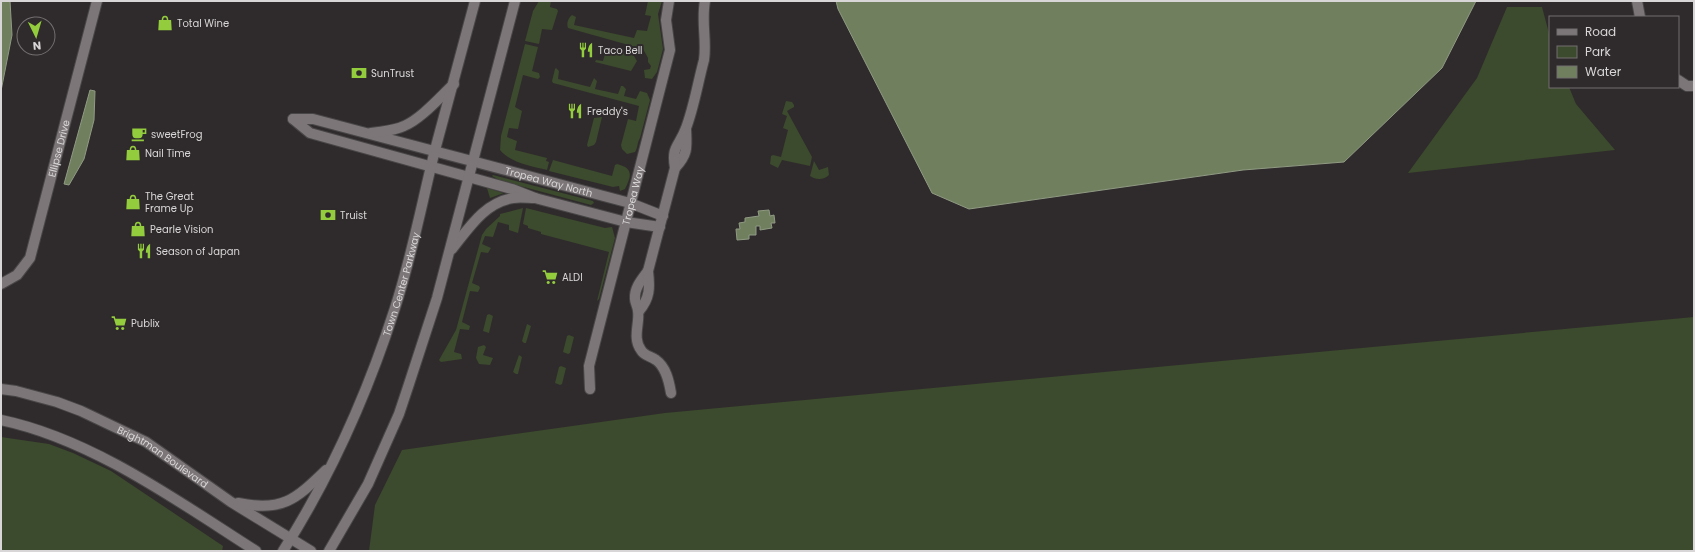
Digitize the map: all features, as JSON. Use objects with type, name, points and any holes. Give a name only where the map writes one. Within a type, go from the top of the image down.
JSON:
[{"type":"street","name":"Ellipse Drive","points":[[1,284],[17,275],[30,258],[97,1]]},
{"type":"street","name":"Town Center Parkway","points":[[283,551],[334,462],[360,406],[396,307],[435,150],[454,84],[475,1]]},
{"type":"street","points":[[329,551],[368,484],[399,414],[437,298],[515,1]]},
{"type":"street","name":"Tropea Way","points":[[590,389],[588,366],[670,50],[666,20],[669,1]]},
{"type":"street","points":[[671,393],[669,381],[663,366],[655,359],[643,353],[639,348],[637,324],[638,311],[646,303],[649,287],[648,271],[675,168],[684,159],[687,148],[686,129],[704,58],[703,19],[705,1]]},
{"type":"street","points":[[1637,1],[1640,16]]},
{"type":"street","points":[[1679,81],[1687,86],[1694,86]]},
{"type":"street","points":[[371,133],[393,130],[405,126],[419,116],[454,84]]},
{"type":"street","name":"Tropea Way North","points":[[660,227],[626,222],[535,198],[512,188],[310,133],[293,119],[313,118],[371,133],[630,203],[663,216]]},
{"type":"street","points":[[449,252],[482,212],[492,205],[513,198],[535,198]]},
{"type":"street","name":"Brightman Boulevard","points":[[1,389],[16,391],[57,402],[81,411],[146,442],[231,502],[311,551]]},
{"type":"street","points":[[1,420],[45,432],[87,450],[141,479],[256,551]]},
{"type":"street","points":[[231,502],[266,507],[293,499],[334,462]]},
{"type":"green space","points":[[539,1],[551,1],[550,7],[557,9],[558,11],[552,30],[542,29],[539,44],[525,41],[533,11]]},
{"type":"green space","points":[[648,1],[662,1],[658,14],[663,49],[657,72],[652,79],[645,78],[644,70],[650,69],[651,66],[643,49],[568,28],[568,20],[572,15],[576,17],[574,25],[634,38],[637,30],[647,31],[651,16],[645,15]]},
{"type":"green space","points":[[1507,7],[1542,7],[1549,33],[1549,88],[1569,88],[1576,104],[1615,150],[1408,173],[1477,78]]},
{"type":"green space","points":[[525,44],[538,47],[532,71],[539,73],[540,77],[538,79],[523,75],[515,107],[522,111],[518,129],[509,128],[507,137],[517,141],[515,150],[547,158],[546,161],[549,162],[547,170],[515,161],[500,150],[501,136]]},
{"type":"green space","points":[[607,47],[634,56],[637,61],[631,71],[595,62],[596,60],[603,61]]},
{"type":"green space","points":[[556,68],[559,71],[558,79],[590,87],[594,78],[597,81],[595,89],[618,94],[621,86],[623,86],[626,89],[624,96],[636,99],[640,91],[647,93],[650,100],[635,152],[627,154],[622,149],[621,145],[628,119],[636,121],[639,106],[553,83],[552,81]]},
{"type":"green space","points":[[786,101],[792,102],[794,105],[794,107],[787,111],[812,157],[810,166],[782,160],[778,168],[770,164],[771,156],[781,157],[788,130],[783,128],[787,116],[782,114]]},
{"type":"green space","points":[[602,117],[596,142],[594,145],[588,147],[587,145],[594,118]]},
{"type":"green space","points":[[553,160],[612,176],[615,165],[617,164],[626,168],[630,173],[630,176],[625,189],[620,191],[619,186],[613,187],[549,171]]},
{"type":"green space","points":[[814,161],[819,170],[828,167],[829,175],[820,179],[810,176]]},
{"type":"green space","points":[[493,175],[593,201],[594,203],[591,205],[501,181],[492,176]]},
{"type":"green space","points":[[487,188],[503,193],[504,193],[490,198]]},
{"type":"green space","points":[[523,208],[518,233],[509,230],[509,225],[498,222],[493,237],[485,236],[482,244],[491,248],[488,253],[481,252],[472,283],[480,288],[478,292],[470,291],[462,322],[470,326],[469,330],[460,329],[454,352],[461,354],[462,359],[441,362],[439,360],[456,330],[482,235],[486,229],[500,216],[500,214]]},
{"type":"green space","points":[[526,208],[605,228],[612,227],[615,238],[599,299],[597,301],[609,252],[541,234],[541,232],[528,228],[528,226],[523,224]]},
{"type":"green space","points":[[489,314],[493,316],[489,333],[483,331],[487,315]]},
{"type":"green space","points":[[1694,317],[1694,551],[369,551],[375,505],[402,450],[665,413]]},
{"type":"green space","points":[[527,324],[531,326],[526,343],[524,343],[522,341]]},
{"type":"green space","points":[[569,335],[574,337],[570,353],[568,354],[563,352],[567,336]]},
{"type":"green space","points":[[484,345],[486,347],[483,355],[493,358],[490,365],[479,364],[476,358],[478,347]]},
{"type":"green space","points":[[519,355],[522,357],[518,374],[516,374],[513,372]]},
{"type":"green space","points":[[561,366],[566,368],[562,384],[560,385],[555,383],[559,367]]},
{"type":"green space","points":[[1,437],[49,444],[73,453],[111,471],[223,546],[222,551],[1,551]]},
{"type":"water","points":[[1,1],[10,1],[12,35],[1,91]]},
{"type":"water","points":[[836,1],[1476,1],[1442,68],[1344,162],[1243,170],[969,209],[932,193],[838,9]]},
{"type":"water","points":[[90,90],[95,91],[94,120],[84,159],[69,185],[64,184]]},
{"type":"water","points":[[769,210],[770,216],[774,215],[775,223],[771,223],[772,228],[760,230],[760,226],[756,226],[756,235],[749,235],[749,239],[737,240],[736,229],[740,229],[739,223],[745,222],[745,218],[759,216],[758,211]]},
{"type":"place","name":"Total Wine","points":[[165,23]]},
{"type":"place","name":"Taco Bell","points":[[586,50]]},
{"type":"place","name":"SunTrust","points":[[359,73]]},
{"type":"place","name":"Freddy's","points":[[575,111]]},
{"type":"place","name":"sweetFrog","points":[[139,134]]},
{"type":"place","name":"Nail Time","points":[[133,153]]},
{"type":"place","name":"The Great Frame Up","points":[[133,202]]},
{"type":"place","name":"Truist","points":[[328,215]]},
{"type":"place","name":"Pearle Vision","points":[[138,229]]},
{"type":"place","name":"Season of Japan","points":[[144,251]]},
{"type":"place","name":"ALDI","points":[[550,277]]},
{"type":"place","name":"Publix","points":[[119,323]]}]
